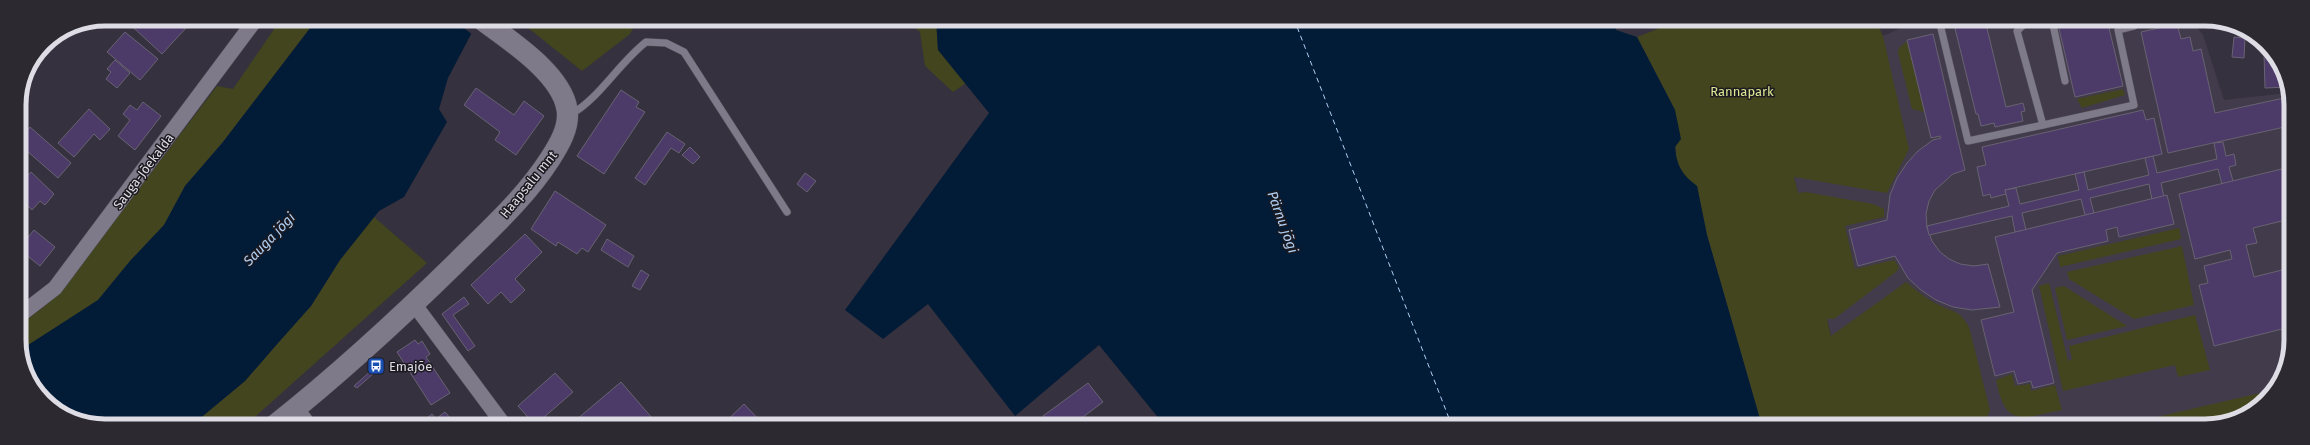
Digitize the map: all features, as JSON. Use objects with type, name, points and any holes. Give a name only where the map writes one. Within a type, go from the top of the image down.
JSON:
[{"type":"main road","name":"Haapsalu mnt","points":[[282,419],[414,304],[497,222],[524,193],[550,160],[560,143],[567,117],[560,88],[552,77],[490,26]]},
{"type":"street","name":"Sauga-Jõekalda","points":[[26,310],[55,288],[251,26]]},
{"type":"street","points":[[414,304],[500,419]]},
{"type":"street","points":[[296,408],[304,419]]},
{"type":"lane","points":[[1940,26],[1968,141],[2134,105],[2118,30],[2134,26]]},
{"type":"lane","points":[[2022,26],[2017,31],[2043,125]]},
{"type":"lane","points":[[2053,26],[2065,81]]},
{"type":"lane","points":[[567,117],[582,108],[631,54],[646,42],[666,43],[684,52],[787,212]]},
{"type":"shaded area","points":[[1906,26],[2196,26],[2203,35],[2224,100],[2283,94],[2284,340],[2280,366],[2271,384],[2264,392],[2253,403],[2240,411],[2231,415],[2216,418],[1968,419],[1878,397],[1838,365],[1792,167],[1844,65],[1883,36]]},
{"type":"green space","points":[[276,26],[312,26],[223,142],[185,186],[164,225],[130,261],[98,300],[26,347],[26,320],[50,302],[66,285],[217,86],[233,89]]},
{"type":"green space","points":[[526,26],[634,26],[630,34],[582,71]]},
{"type":"green space","points":[[913,26],[936,26],[938,50],[966,83],[953,92],[925,66],[920,32]]},
{"type":"green space","name":"Rannapark","points":[[1665,26],[1878,26],[1883,36],[1909,149],[1887,193],[1794,177],[1798,193],[1806,192],[1873,204],[1884,209],[1884,217],[1845,226],[1855,269],[1894,260],[1899,267],[1896,272],[1834,319],[1827,319],[1831,336],[1906,282],[1928,299],[1959,314],[1969,327],[1990,410],[1987,419],[1760,419],[1707,235],[1697,186],[1683,175],[1676,158],[1675,110],[1637,37]]},
{"type":"green space","points":[[1907,41],[1924,112],[1912,109],[1898,53],[1899,48]]},
{"type":"green space","points":[[2123,89],[2125,95],[2082,108],[2077,99]]},
{"type":"green space","points":[[374,217],[427,263],[253,419],[199,419],[245,381],[311,306],[340,260]]},
{"type":"green space","points":[[2179,228],[2181,239],[2060,267],[2058,256]]},
{"type":"green space","points":[[2182,246],[2194,305],[2134,319],[2069,279],[2067,272]]},
{"type":"green space","points":[[2049,283],[2068,361],[2072,359],[2069,346],[2195,315],[2210,370],[2178,377],[2175,365],[2063,391],[2039,286]]},
{"type":"green space","points":[[2064,286],[2127,326],[2067,340],[2055,288]]},
{"type":"green space","points":[[2012,374],[2015,386],[2030,384],[2031,391],[2055,385],[2062,410],[2026,417],[2017,416],[2010,413],[2000,396],[1996,380]]},
{"type":"green space","points":[[2264,392],[2253,403],[2231,415],[2205,419],[2148,419]]},
{"type":"water","name":"Sauga jõgi","points":[[312,26],[475,26],[448,78],[439,109],[447,122],[404,197],[379,211],[340,260],[311,306],[245,381],[199,419],[94,418],[79,415],[61,406],[49,396],[37,380],[30,366],[26,348],[28,345],[98,300],[130,261],[164,225],[185,186],[223,142]]},
{"type":"water","name":"Pärnu jõgi","points":[[936,26],[1616,26],[1616,30],[1637,37],[1675,110],[1681,139],[1675,147],[1677,160],[1684,174],[1697,186],[1707,235],[1760,419],[1159,419],[1099,345],[1015,416],[928,304],[883,339],[845,310],[989,113],[938,50]]},
{"type":"pier","points":[[461,26],[478,26],[473,35]]},
{"type":"building","points":[[132,26],[184,26],[186,28],[162,54]]},
{"type":"building","points":[[1954,26],[1986,26],[2006,107],[2023,103],[2025,111],[2021,112],[2023,121],[1995,127],[1994,123],[1981,126],[1978,114],[1976,114]]},
{"type":"building","points":[[2058,26],[2108,26],[2123,86],[2075,97]]},
{"type":"building","points":[[2168,26],[2178,26],[2181,39],[2190,37],[2193,51],[2201,49],[2215,113],[2284,98],[2284,127],[2168,153],[2141,32]]},
{"type":"building","points":[[125,32],[158,59],[140,80],[107,52]]},
{"type":"building","points":[[1933,34],[1965,170],[1953,174],[1935,190],[1929,201],[1926,214],[1927,228],[1932,241],[1940,252],[1949,259],[1960,264],[1974,266],[1988,264],[2000,307],[1972,310],[1953,307],[1936,300],[1921,290],[1908,278],[1895,256],[1858,266],[1849,230],[1887,220],[1890,195],[1897,178],[1907,163],[1918,151],[1933,140],[1941,138],[1940,136],[1931,138],[1907,40]]},
{"type":"building","points":[[2234,37],[2245,38],[2244,58],[2232,57]]},
{"type":"building","points":[[2264,54],[2271,61],[2276,70],[2282,87],[2265,88]]},
{"type":"building","points":[[115,60],[130,73],[117,88],[106,79],[111,72],[107,69]]},
{"type":"building","points":[[476,88],[514,115],[524,101],[544,116],[516,155],[495,140],[500,132],[464,105]]},
{"type":"building","points":[[621,90],[639,102],[636,107],[645,112],[604,174],[577,156]]},
{"type":"building","points":[[143,102],[161,116],[135,150],[118,136],[130,120],[123,114],[130,105],[137,110]]},
{"type":"building","points":[[89,109],[110,129],[100,140],[94,134],[74,157],[58,143]]},
{"type":"building","points":[[2143,110],[2146,120],[2154,118],[2162,154],[2005,190],[2006,194],[1991,198],[1990,194],[1983,196],[1977,167],[1986,165],[1982,147]]},
{"type":"building","points":[[30,127],[71,163],[58,178],[26,150],[26,132]]},
{"type":"building","points":[[667,132],[685,144],[679,153],[671,148],[645,185],[635,178]]},
{"type":"building","points":[[2223,142],[2226,156],[2234,154],[2236,165],[2229,167],[2233,181],[2222,184],[2218,169],[2161,183],[2164,197],[2152,200],[2149,184],[2090,198],[2094,213],[2085,215],[2081,199],[2022,213],[2026,230],[2015,232],[2012,216],[1929,235],[1927,226],[2009,206],[2005,190],[2016,188],[2020,204],[2079,190],[2075,174],[2084,172],[2088,190],[2149,175],[2145,158],[2153,156],[2157,173],[2217,159],[2214,143]]},
{"type":"building","points":[[690,147],[700,157],[693,164],[682,155]]},
{"type":"building","points":[[2284,168],[2284,220],[2253,228],[2257,243],[2246,245],[2254,277],[2284,270],[2284,328],[2214,346],[2199,285],[2208,283],[2204,266],[2232,259],[2230,250],[2195,259],[2179,194]]},
{"type":"building","points":[[31,172],[54,194],[45,205],[40,201],[32,210],[26,204],[26,177]]},
{"type":"building","points":[[805,173],[816,181],[807,192],[797,184]]},
{"type":"building","points":[[555,191],[606,225],[588,252],[582,248],[577,254],[558,242],[556,246],[531,229]]},
{"type":"building","points":[[2167,195],[2174,224],[2119,237],[2117,227],[2106,230],[2108,241],[2057,253],[2032,290],[2054,383],[2033,388],[2031,381],[2018,384],[2014,371],[1995,376],[1981,320],[2014,312],[1995,237]]},
{"type":"building","points":[[34,230],[55,247],[40,266],[26,255],[26,240]]},
{"type":"building","points":[[525,234],[542,252],[515,279],[525,290],[511,303],[501,292],[488,304],[471,285]]},
{"type":"building","points":[[607,239],[634,256],[628,267],[601,250]]},
{"type":"building","points":[[641,270],[649,275],[640,290],[632,286]]},
{"type":"building","points":[[464,297],[469,304],[453,315],[475,346],[468,351],[442,314]]},
{"type":"building","points":[[415,340],[418,344],[422,341],[430,354],[426,357],[450,393],[431,405],[397,352]]},
{"type":"building","points":[[372,370],[374,373],[357,388],[354,386]]},
{"type":"building","points":[[555,373],[573,392],[542,419],[530,419],[518,406]]},
{"type":"building","points":[[621,382],[653,419],[577,419]]},
{"type":"building","points":[[1088,383],[1103,402],[1080,419],[1045,419],[1043,416]]},
{"type":"building","points":[[744,404],[758,419],[728,419]]},
{"type":"building","points":[[445,412],[451,419],[438,419],[437,418]]},
{"type":"building","points":[[432,414],[436,419],[426,419]]},
{"type":"ferry route","points":[[1297,26],[1449,419]]},
{"type":"place","name":"Emajõe","points":[[376,366]]}]
